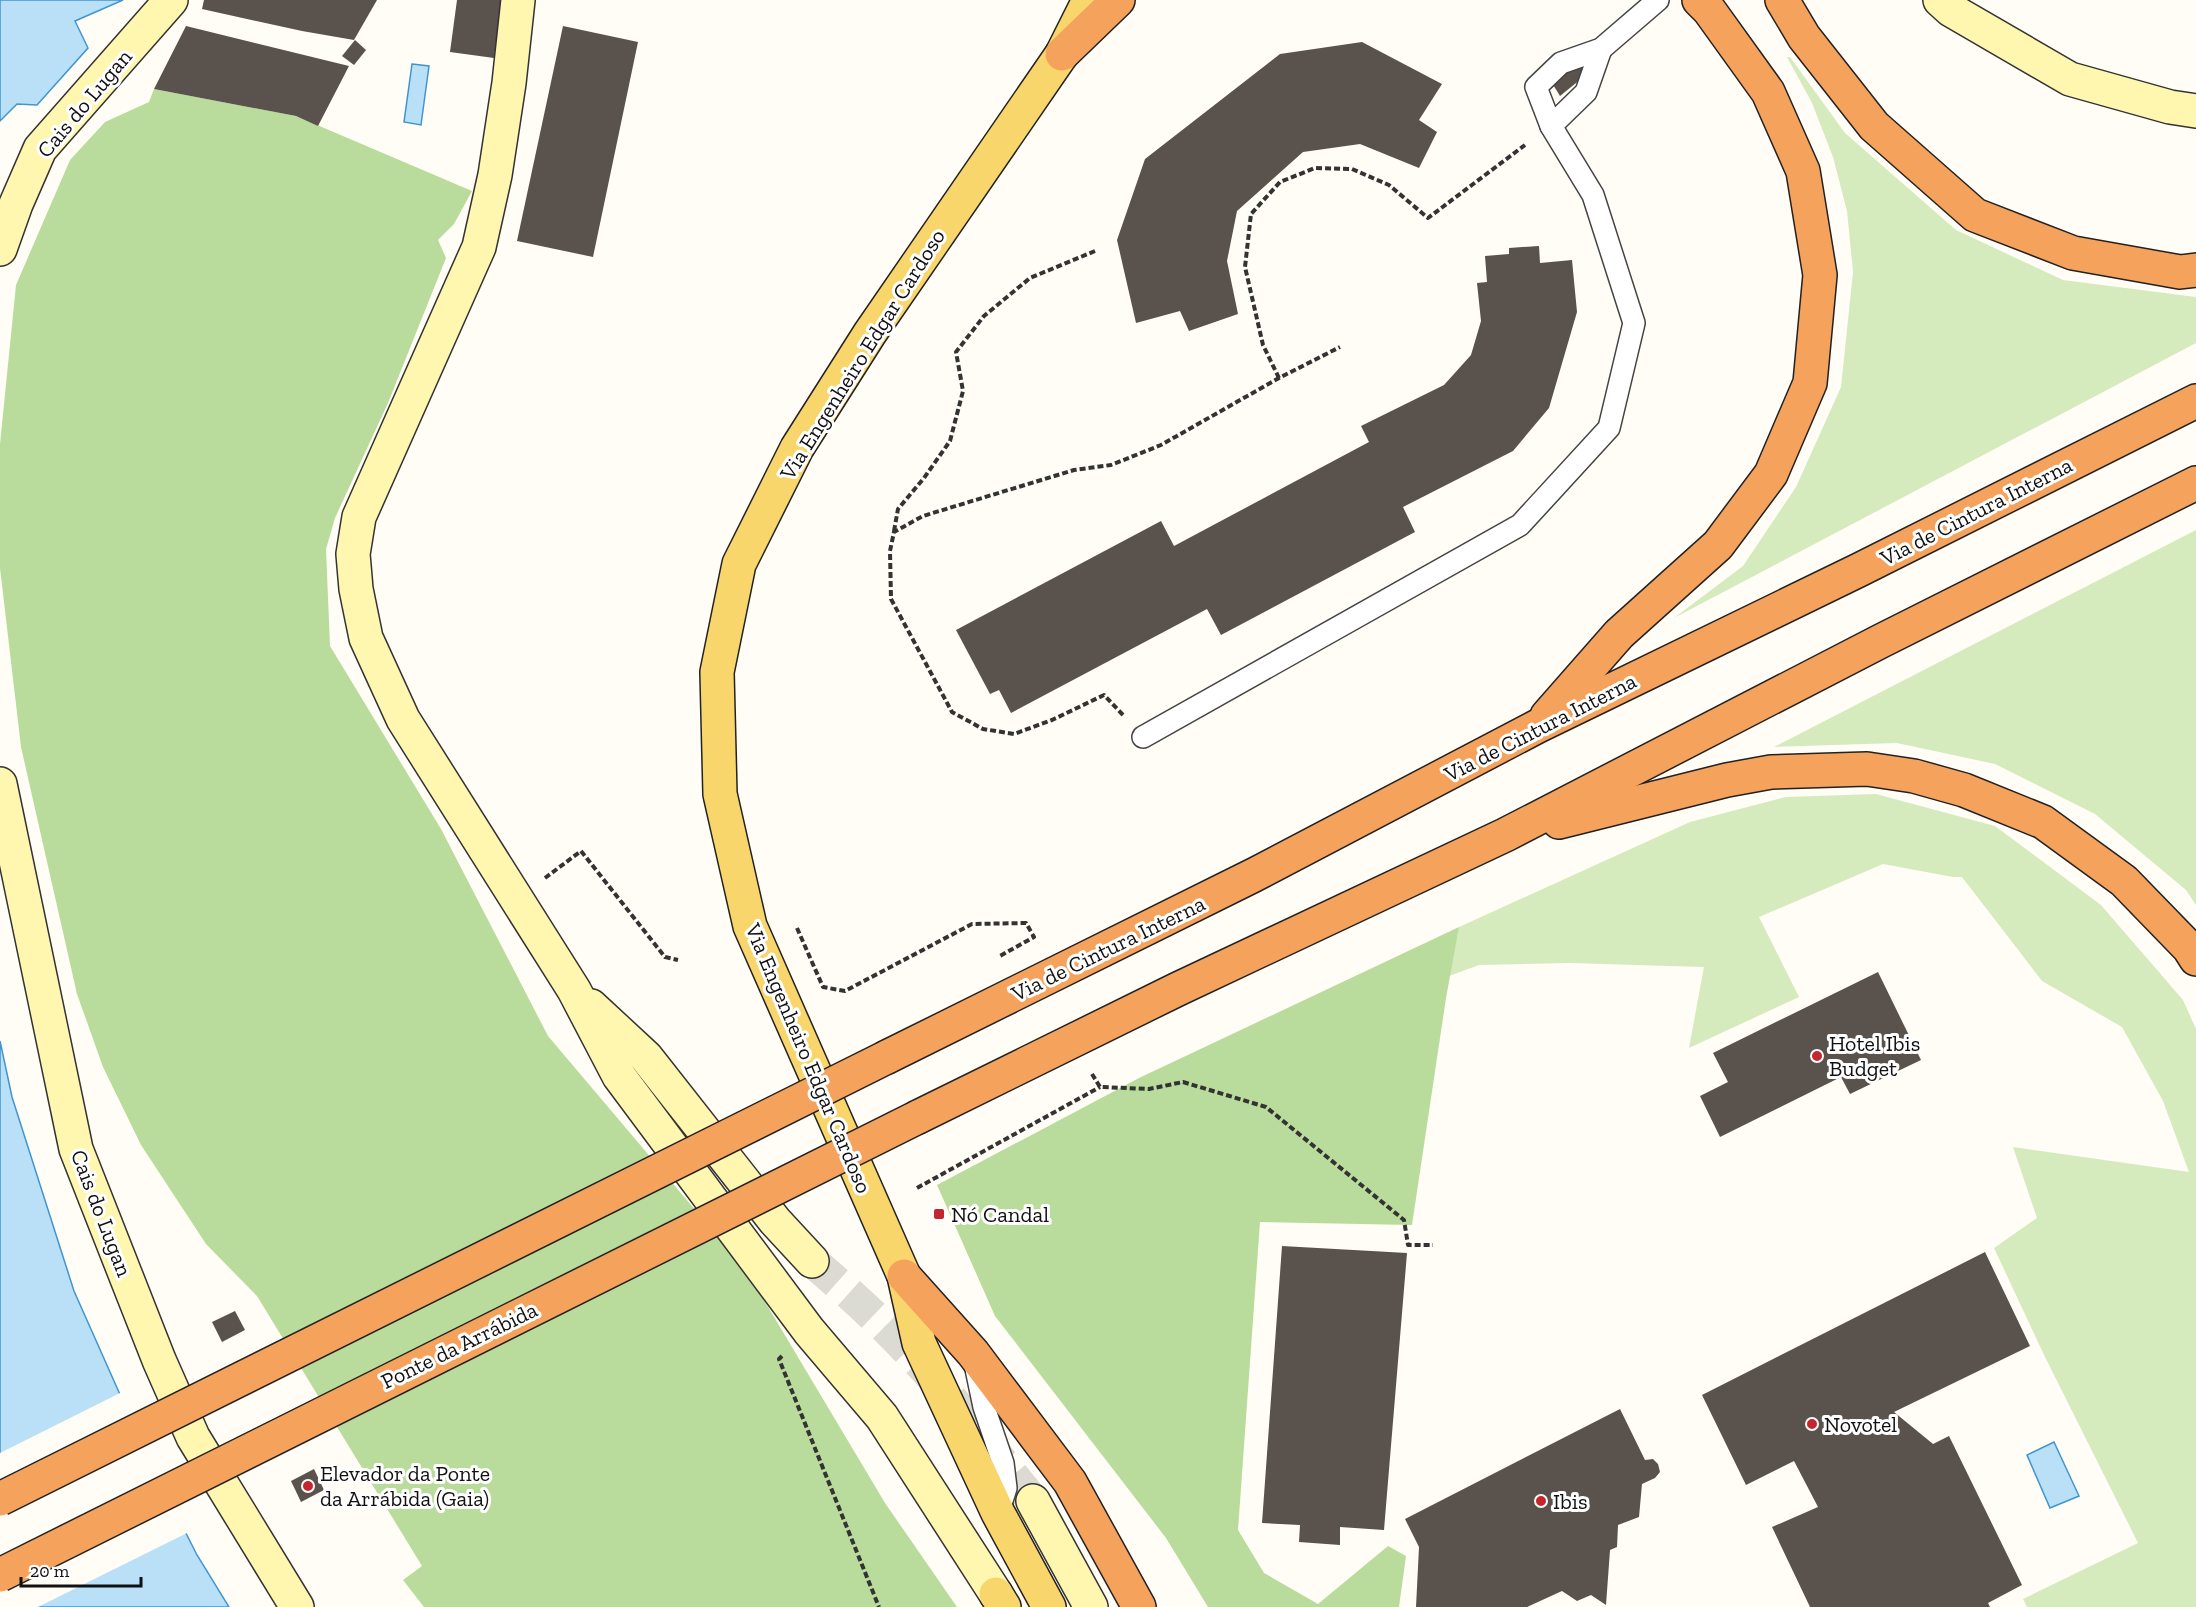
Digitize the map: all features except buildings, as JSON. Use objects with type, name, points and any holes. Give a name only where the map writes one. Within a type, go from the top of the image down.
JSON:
[{"type":"highway","points":[[1062,54],[1118,0]]},
{"type":"highway","points":[[1538,726],[1619,634],[1718,545],[1771,474],[1810,383],[1820,275],[1803,171],[1768,92],[1709,10],[1699,0]]},
{"type":"highway","points":[[1782,0],[1804,36],[1874,126],[1975,215],[2073,253],[2180,272],[2196,270]]},
{"type":"highway","name":"Via de Cintura Interna","points":[[0,1499],[1254,875],[1538,726],[1859,570],[2196,401]]},
{"type":"highway","points":[[1505,836],[1881,641],[2196,483]]},
{"type":"highway","points":[[1505,836],[1726,780],[1771,772],[1867,768],[1914,776],[1964,790],[2043,822],[2124,881],[2189,948],[2196,959]]},
{"type":"highway","name":"Ponte da Arrábida","points":[[0,1575],[1178,989],[1505,836]]},
{"type":"highway","points":[[904,1276],[973,1353],[1070,1482],[1138,1607]]},
{"type":"main road","name":"Via Engenheiro Edgar Cardoso","points":[[1049,1607],[998,1514],[919,1343],[904,1276],[750,926],[720,794],[717,672],[740,564],[796,448],[870,333],[1062,54],[1089,0]]},
{"type":"street","name":"Cais do Lugan","points":[[0,249],[39,149],[171,0]]},
{"type":"street","points":[[518,0],[509,83],[495,175],[479,247],[359,518],[353,554],[356,589],[366,638],[403,718],[574,990],[619,1076],[809,1331],[882,1417],[1000,1600]]},
{"type":"street","points":[[1940,0],[1951,10],[2070,79],[2170,107],[2196,111]]},
{"type":"street","name":"Cais do Lugan","points":[[0,784],[76,1149],[159,1360],[193,1437],[297,1607]]},
{"type":"street","points":[[574,990],[646,1057],[776,1221],[812,1261]]},
{"type":"street","points":[[1033,1502],[1091,1607]]},
{"type":"lane","points":[[1143,737],[1520,525],[1609,428],[1634,323],[1593,195],[1551,126],[1536,87],[1561,63],[1601,49],[1658,0]]},
{"type":"lane","points":[[1551,126],[1586,92],[1601,49]]},
{"type":"lane","points":[[973,1353],[984,1407],[1003,1463],[1006,1488],[998,1514]]},
{"type":"path","points":[[1279,378],[1263,345],[1245,267],[1251,214],[1280,182],[1315,168],[1352,169],[1389,185],[1428,218],[1551,126]]},
{"type":"path","points":[[1095,251],[1030,278],[984,316],[956,352],[963,391],[950,441],[898,509],[890,551],[891,599],[952,712],[983,729],[1014,734],[1052,720],[1104,695],[1143,737]]},
{"type":"path","points":[[894,532],[923,516],[1074,470],[1111,465],[1161,445],[1279,378],[1340,347]]},
{"type":"path","points":[[542,880],[581,851],[665,957],[678,960]]},
{"type":"path","points":[[797,928],[823,987],[845,991],[972,924],[1026,923]]},
{"type":"path","points":[[1092,1074],[1100,1087]]},
{"type":"path","points":[[917,1188],[1100,1087],[1149,1089],[1183,1082],[1266,1107],[1404,1220],[1408,1245],[1432,1245]]},
{"type":"path","points":[[809,1331],[806,1337],[779,1359],[879,1607]]},
{"type":"green space","points":[[1787,57],[1790,57],[1845,133],[1956,230],[2063,280],[2196,297],[2196,343],[1674,618],[1743,566],[1796,487],[1841,387],[1853,272],[1847,211],[1833,157],[1812,103]]},
{"type":"green space","points":[[154,89],[296,116],[472,191],[454,224],[438,240],[446,258],[388,403],[335,518],[326,549],[330,646],[441,829],[548,1036],[746,1270],[885,1503],[957,1607],[424,1607],[403,1580],[422,1566],[257,1296],[206,1244],[141,1145],[103,1067],[77,994],[21,747],[0,568],[0,444],[16,285],[70,160],[105,122],[149,102]]},
{"type":"green space","points":[[2196,530],[2196,905],[2186,890],[2095,814],[1995,764],[1897,743],[1774,747]]},
{"type":"green space","points":[[1876,794],[1995,826],[2101,905],[2183,1000],[2196,1029],[2196,1607],[2027,1607],[2023,1599],[2138,1543],[2045,1357],[1994,1248],[2037,1218],[2013,1147],[2189,1172],[2163,1101],[2122,1027],[2042,981],[1962,877],[1883,864],[1759,917],[1799,997],[1689,1048],[1704,967],[1570,963],[1479,965],[1449,976],[1459,927],[1690,822],[1786,797]]},
{"type":"green space","points":[[1459,927],[1412,1225],[1260,1222],[1238,1530],[1264,1573],[1318,1604],[1388,1546],[1406,1556],[1399,1607],[1208,1607],[1166,1538],[995,1316],[937,1185],[1139,1078]]},
{"type":"water","points":[[0,0],[123,0],[75,21],[88,48],[37,105],[17,104],[0,121]]},
{"type":"water","points":[[412,64],[429,66],[421,125],[404,122]]},
{"type":"water","points":[[0,1041],[12,1097],[74,1291],[150,1462],[197,1555],[229,1607],[0,1607]]},
{"type":"water","points":[[2054,1442],[2079,1496],[2050,1508],[2027,1455]]},
{"type":"pier","points":[[122,1392],[152,1461],[189,1532],[38,1607],[0,1607],[0,1453]]},
{"type":"tunnel","points":[[812,1261],[870,1313],[912,1355],[953,1401],[1033,1501]]},
{"type":"place","name":"Hotel Ibis Budget","points":[[1817,1056]]},
{"type":"place","name":"Nó Candal","points":[[939,1214]]},
{"type":"place","name":"Novotel","points":[[1812,1424]]},
{"type":"place","name":"Elevador da Ponte da Arrábida (Gaia)","points":[[308,1486]]},
{"type":"place","name":"Ibis","points":[[1541,1501]]}]
